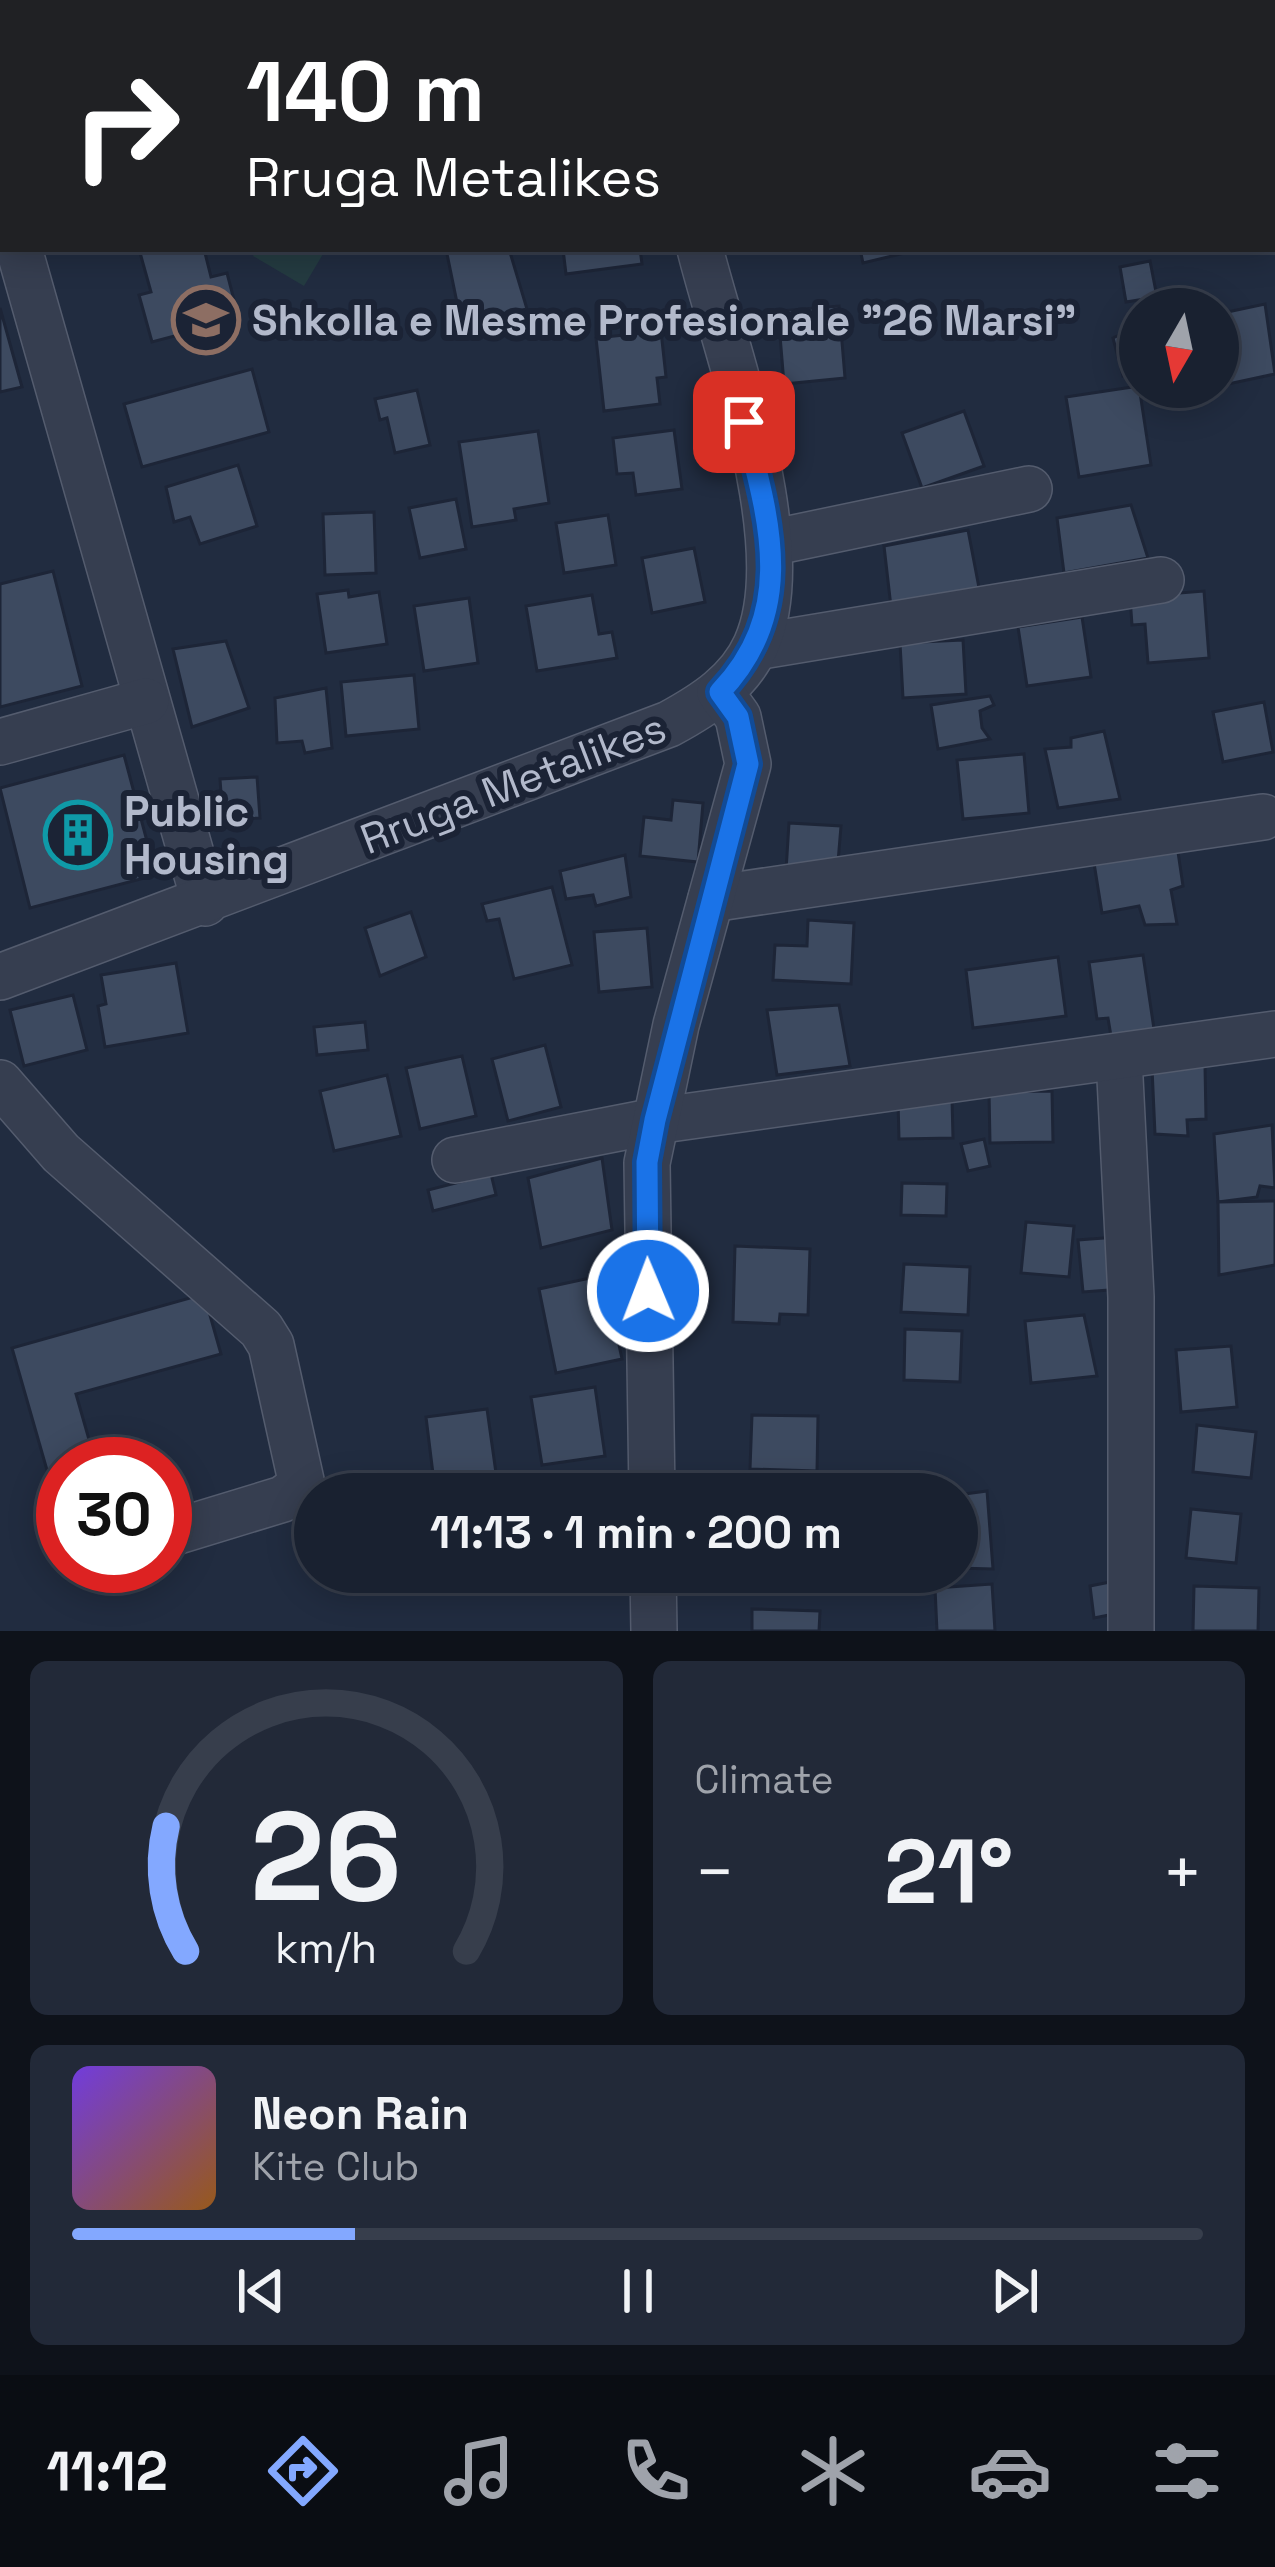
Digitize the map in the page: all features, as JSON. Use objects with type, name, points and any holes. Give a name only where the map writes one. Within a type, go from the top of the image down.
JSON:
[{"type":"street","points":[[20,252],[205,903]]},
{"type":"street","name":"Rruga Metalikes","points":[[0,977],[669,724],[720,692],[756,647],[768,607],[770,543],[766,508],[701,252]]},
{"type":"street","points":[[770,543],[1029,489]]},
{"type":"street","points":[[756,647],[1161,580]]},
{"type":"street","points":[[652,1473],[646,1202],[655,1120],[748,764],[738,717],[720,692]]},
{"type":"street","points":[[0,742],[146,701]]},
{"type":"street","points":[[711,899],[1263,818]]},
{"type":"street","points":[[455,1160],[655,1120],[1275,1034]]},
{"type":"street","points":[[1119,1058],[1131,1297],[1130,1631]]},
{"type":"street","points":[[0,1083],[62,1153],[261,1329],[271,1345],[302,1485],[284,1499],[192,1527]]},
{"type":"street","points":[[653,1593],[654,1631]]},
{"type":"green space","points":[[255,252],[324,252],[304,286],[253,256]]},
{"type":"building","points":[[140,252],[205,252],[211,277],[227,273],[239,319],[152,342],[139,295],[151,292]]},
{"type":"building","points":[[447,252],[510,252],[527,309],[461,322]]},
{"type":"building","points":[[563,252],[640,252],[642,264],[566,274]]},
{"type":"building","points":[[861,252],[909,252],[863,263]]},
{"type":"building","points":[[1150,261],[1155,288],[1124,288],[1120,267]]},
{"type":"building","points":[[1265,304],[1275,374],[1239,382],[1239,310]]},
{"type":"building","points":[[839,306],[845,378],[784,384],[778,311]]},
{"type":"building","points":[[0,308],[22,387],[0,392]]},
{"type":"building","points":[[661,331],[666,377],[657,378],[660,404],[604,411],[596,338]]},
{"type":"building","points":[[252,369],[269,432],[142,467],[124,404]]},
{"type":"building","points":[[1119,389],[1119,408],[1142,408],[1151,465],[1079,477],[1066,397]]},
{"type":"building","points":[[417,390],[430,445],[395,453],[387,418],[380,420],[375,399]]},
{"type":"building","points":[[964,411],[984,466],[922,488],[902,433]]},
{"type":"building","points":[[674,430],[682,489],[636,495],[633,473],[617,474],[613,438]]},
{"type":"building","points":[[538,431],[549,503],[514,509],[516,520],[472,527],[459,442]]},
{"type":"building","points":[[238,465],[257,526],[200,544],[190,517],[174,522],[166,487]]},
{"type":"building","points":[[456,499],[466,549],[420,558],[409,508]]},
{"type":"building","points":[[1131,505],[1148,558],[1064,573],[1057,518]]},
{"type":"building","points":[[374,512],[376,573],[325,575],[323,514]]},
{"type":"building","points":[[608,515],[616,565],[564,573],[556,523]]},
{"type":"building","points":[[968,530],[980,593],[891,607],[884,546]]},
{"type":"building","points":[[694,548],[705,602],[652,613],[642,558]]},
{"type":"building","name":"Public Housing","points":[[53,571],[82,686],[0,707],[0,584]]},
{"type":"building","points":[[348,590],[349,597],[379,592],[387,644],[326,653],[317,594]]},
{"type":"building","points":[[1204,591],[1209,658],[1148,663],[1145,624],[1132,625],[1130,597]]},
{"type":"building","points":[[592,595],[599,634],[612,632],[617,658],[537,671],[526,606]]},
{"type":"building","points":[[469,598],[478,663],[424,671],[414,606]]},
{"type":"building","points":[[1082,617],[1091,677],[1027,686],[1018,627]]},
{"type":"building","points":[[963,640],[966,694],[903,698],[900,643]]},
{"type":"building","points":[[226,641],[249,708],[192,727],[173,649]]},
{"type":"building","points":[[414,675],[419,729],[346,736],[341,682]]},
{"type":"building","points":[[326,688],[332,748],[305,753],[302,741],[277,743],[275,698]]},
{"type":"building","points":[[990,696],[994,705],[980,711],[982,728],[990,739],[938,749],[931,705]]},
{"type":"building","points":[[1264,702],[1273,752],[1223,762],[1213,712]]},
{"type":"building","points":[[1104,731],[1120,799],[1058,808],[1045,749],[1071,747],[1071,738]]},
{"type":"building","points":[[1024,754],[1029,813],[963,819],[957,760]]},
{"type":"building","name":"Public Housing","points":[[124,755],[156,875],[30,908],[0,788]]},
{"type":"building","points":[[257,777],[260,818],[223,820],[220,779]]},
{"type":"building","points":[[673,800],[703,803],[698,862],[640,856],[644,817],[671,820]]},
{"type":"building","points":[[789,823],[841,826],[837,874],[786,871]]},
{"type":"building","points":[[1178,852],[1183,886],[1171,890],[1177,924],[1145,925],[1139,906],[1102,913],[1094,863]]},
{"type":"building","points":[[625,855],[631,897],[596,906],[593,895],[566,899],[560,871]]},
{"type":"building","points":[[552,887],[572,965],[514,979],[499,919],[487,921],[482,904]]},
{"type":"building","points":[[411,912],[426,957],[380,976],[365,928]]},
{"type":"building","points":[[808,920],[854,923],[851,984],[773,980],[775,945],[807,946]]},
{"type":"building","points":[[647,928],[652,987],[599,992],[594,932]]},
{"type":"building","points":[[1143,955],[1154,1029],[1111,1036],[1108,1018],[1097,1019],[1089,962]]},
{"type":"building","points":[[1058,957],[1066,1016],[973,1028],[966,970]]},
{"type":"building","points":[[176,963],[188,1033],[105,1047],[98,1006],[106,1004],[101,975]]},
{"type":"building","points":[[73,995],[87,1050],[24,1066],[10,1010]]},
{"type":"building","points":[[839,1005],[850,1066],[777,1075],[767,1010]]},
{"type":"building","points":[[365,1022],[368,1050],[317,1055],[314,1027]]},
{"type":"building","points":[[545,1045],[561,1107],[508,1121],[492,1059]]},
{"type":"building","points":[[462,1056],[476,1116],[420,1129],[406,1068]]},
{"type":"building","points":[[1205,1066],[1206,1119],[1187,1120],[1188,1136],[1155,1134],[1152,1068]]},
{"type":"building","points":[[387,1075],[401,1136],[334,1151],[320,1091]]},
{"type":"building","points":[[1052,1091],[1053,1142],[990,1143],[989,1092]]},
{"type":"building","points":[[952,1099],[953,1138],[899,1139],[898,1100]]},
{"type":"building","points":[[1272,1125],[1275,1188],[1260,1186],[1257,1197],[1218,1202],[1214,1134]]},
{"type":"building","points":[[984,1139],[990,1166],[968,1171],[961,1144]]},
{"type":"building","points":[[602,1158],[612,1230],[541,1248],[528,1178]]},
{"type":"building","points":[[491,1174],[496,1195],[433,1211],[428,1190]]},
{"type":"building","points":[[902,1183],[947,1184],[946,1216],[901,1215]]},
{"type":"building","points":[[1275,1201],[1275,1265],[1219,1275],[1218,1202]]},
{"type":"building","points":[[1026,1222],[1074,1226],[1069,1277],[1021,1273]]},
{"type":"building","points":[[1117,1237],[1122,1289],[1083,1292],[1078,1240]]},
{"type":"building","points":[[735,1246],[810,1249],[808,1315],[780,1314],[779,1324],[733,1322]]},
{"type":"building","points":[[904,1264],[970,1267],[968,1315],[901,1312]]},
{"type":"building","points":[[604,1275],[622,1359],[556,1373],[539,1289]]},
{"type":"building","points":[[204,1294],[221,1354],[76,1394],[88,1437],[38,1437],[12,1348]]},
{"type":"building","points":[[1084,1315],[1097,1376],[1031,1383],[1025,1321]]},
{"type":"building","points":[[905,1329],[962,1331],[960,1382],[904,1380]]},
{"type":"building","points":[[1231,1346],[1237,1407],[1181,1412],[1176,1350]]},
{"type":"building","points":[[595,1387],[605,1456],[542,1465],[531,1397]]},
{"type":"building","points":[[487,1409],[496,1473],[433,1473],[426,1417]]},
{"type":"building","points":[[752,1415],[818,1416],[817,1471],[750,1469]]},
{"type":"building","points":[[1197,1425],[1256,1432],[1251,1478],[1193,1472]]},
{"type":"building","points":[[987,1491],[993,1569],[978,1569],[978,1492]]},
{"type":"building","points":[[1191,1509],[1241,1514],[1236,1563],[1186,1558]]},
{"type":"building","points":[[1120,1580],[1124,1612],[1094,1618],[1090,1586]]},
{"type":"building","points":[[992,1584],[995,1631],[937,1631],[935,1593],[978,1593],[978,1585]]},
{"type":"building","points":[[1194,1586],[1259,1588],[1258,1631],[1193,1631]]},
{"type":"building","points":[[752,1609],[820,1611],[819,1631],[752,1631]]},
{"type":"place","name":"Shkolla e Mesme Profesionale \"26 Marsi\"","points":[[206,320]]},
{"type":"place","name":"Public Housing","points":[[78,835]]},
{"type":"route","points":[[648,1291],[647,1162],[676,1024],[748,764],[738,717],[720,692],[756,647],[768,607],[772,560],[766,508],[744,422]]}]
